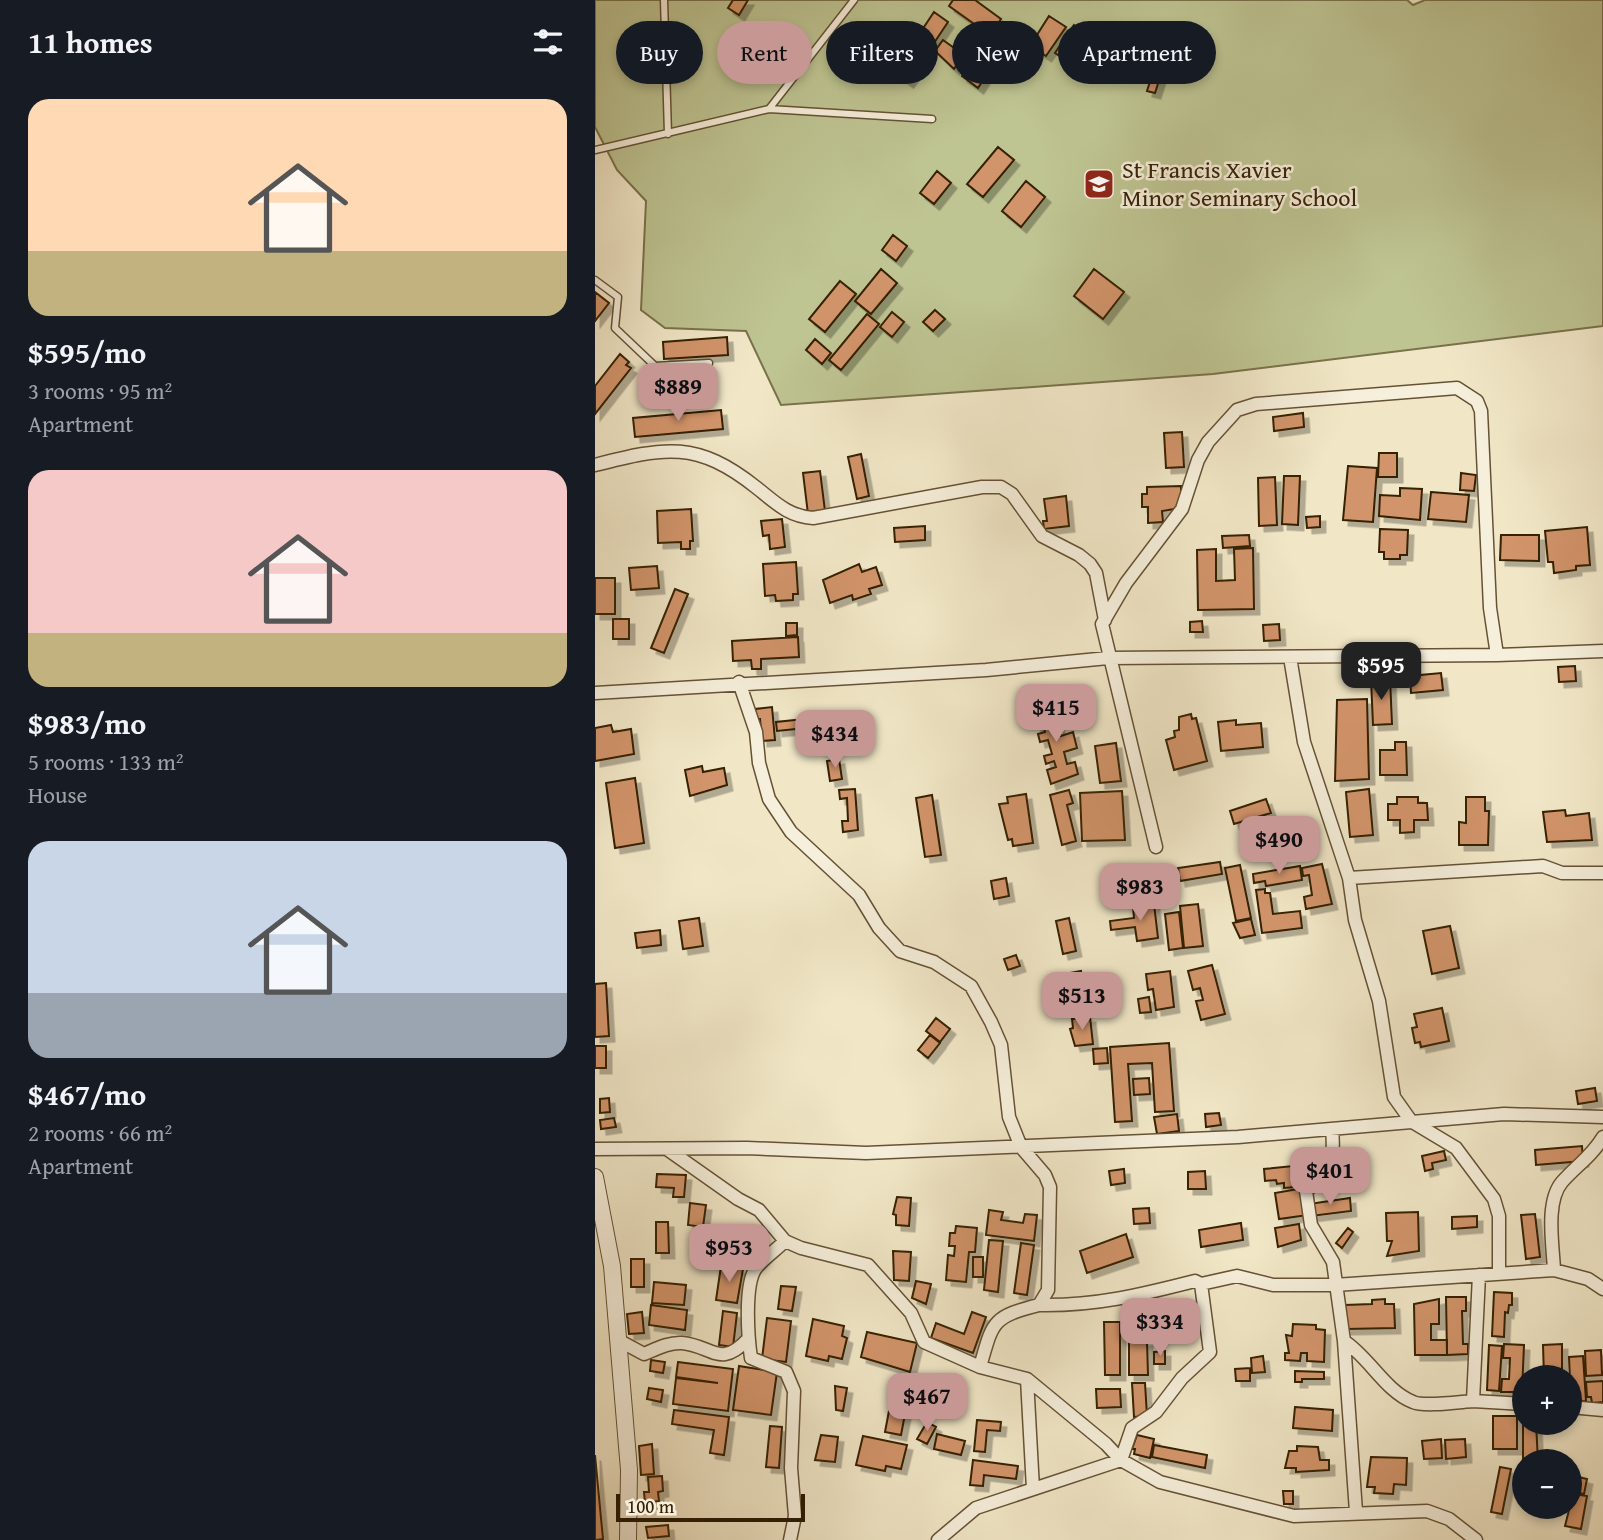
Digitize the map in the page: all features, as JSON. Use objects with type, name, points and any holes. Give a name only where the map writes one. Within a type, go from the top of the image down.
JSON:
[{"type":"street","points":[[1156,847],[1125,707],[1108,658],[1102,624],[1126,583],[1182,509],[1198,460],[1208,442],[1237,410],[1256,404],[1457,388],[1477,401],[1481,411],[1490,608],[1497,655]]},
{"type":"street","points":[[595,465],[675,449],[695,453],[726,466],[797,517],[813,518],[970,489],[1001,487],[1012,494],[1042,536],[1079,555],[1090,564],[1096,573],[1105,620]]},
{"type":"street","points":[[595,693],[739,682],[986,670],[1108,658],[1497,655],[1603,650]]},
{"type":"street","points":[[1290,657],[1304,742],[1349,877],[1355,920],[1379,1001],[1394,1097],[1412,1121],[1456,1148],[1494,1199],[1499,1216],[1499,1272]]},
{"type":"street","points":[[739,682],[756,732],[759,763],[769,799],[791,832],[859,895],[879,928],[900,951],[934,962],[971,986],[1001,1045],[1009,1117],[1021,1147],[1045,1175],[1050,1187],[1048,1290],[1039,1305]]},
{"type":"street","points":[[1349,877],[1543,866],[1562,873],[1603,873]]},
{"type":"street","points":[[595,1149],[866,1153],[1102,1145],[1504,1114],[1603,1117]]},
{"type":"street","points":[[1332,1129],[1334,1150],[1326,1176],[1306,1191],[1311,1225],[1333,1262],[1344,1341],[1356,1513]]},
{"type":"street","points":[[1554,1270],[1556,1191],[1594,1152],[1603,1137]]},
{"type":"street","points":[[667,1149],[738,1199],[759,1210],[785,1241],[801,1248],[868,1265],[911,1313],[924,1342],[980,1367],[1027,1379],[1106,1444],[1121,1460],[1160,1482],[1294,1516],[1427,1511],[1449,1519],[1470,1537]]},
{"type":"street","points":[[595,1177],[612,1266],[629,1470],[628,1540]]},
{"type":"street","points":[[785,1241],[754,1270],[750,1288],[748,1339],[751,1357],[786,1372],[794,1391],[790,1468],[795,1516],[790,1540]]},
{"type":"street","points":[[980,1367],[992,1325],[1010,1312],[1039,1305],[1081,1306],[1121,1300],[1195,1280],[1201,1284],[1237,1276],[1273,1284],[1335,1285],[1554,1270],[1588,1279],[1603,1289]]},
{"type":"street","points":[[1473,1401],[1479,1275]]},
{"type":"street","points":[[1121,1460],[1132,1427],[1156,1412],[1182,1378],[1210,1352],[1201,1284]]},
{"type":"street","points":[[618,1340],[644,1353],[667,1344],[683,1343],[717,1355],[735,1352],[748,1339]]},
{"type":"street","points":[[1344,1341],[1358,1350],[1393,1388],[1414,1403],[1473,1401],[1512,1403]]},
{"type":"street","points":[[1027,1379],[1033,1489]]},
{"type":"street","points":[[1582,1408],[1603,1410]]},
{"type":"street","points":[[938,1540],[976,1508],[1121,1460]]},
{"type":"lane","points":[[664,0],[668,134]]},
{"type":"lane","points":[[769,109],[854,0]]},
{"type":"lane","points":[[595,150],[769,109],[932,119]]},
{"type":"lane","points":[[595,280],[618,297],[615,328],[655,366],[709,363]]},
{"type":"green space","name":"St Francis Xavier Minor Seminary School","points":[[595,0],[1407,0],[1413,5],[1425,0],[1603,0],[1603,326],[1213,374],[781,405],[746,331],[665,328],[641,310],[646,201],[617,170],[595,127]]},
{"type":"building","points":[[733,0],[748,0],[739,15],[728,8]]},
{"type":"building","points":[[953,0],[975,0],[1001,19],[970,21],[949,6]]},
{"type":"building","points":[[934,12],[948,22],[938,37],[938,21],[928,21]]},
{"type":"building","points":[[1049,16],[1058,22],[1058,39],[1046,56],[1044,55],[1044,24]]},
{"type":"building","points":[[943,40],[952,46],[952,67],[938,54],[938,47]]},
{"type":"building","points":[[1149,84],[1158,84],[1155,93],[1147,91]]},
{"type":"building","points":[[998,147],[1014,160],[983,197],[967,184]]},
{"type":"building","points":[[937,171],[951,183],[934,204],[920,193]]},
{"type":"building","points":[[1026,181],[1045,197],[1021,227],[1002,211]]},
{"type":"building","points":[[893,235],[907,246],[896,261],[882,250]]},
{"type":"building","points":[[881,269],[897,283],[871,314],[855,301]]},
{"type":"building","points":[[1094,269],[1124,292],[1103,319],[1074,296]]},
{"type":"building","points":[[840,281],[856,294],[825,332],[809,319]]},
{"type":"building","points":[[595,292],[609,303],[595,321]]},
{"type":"building","points":[[935,310],[945,319],[933,331],[923,322]]},
{"type":"building","points":[[892,312],[904,322],[892,337],[880,327]]},
{"type":"building","points":[[867,314],[879,324],[841,370],[829,360]]},
{"type":"building","points":[[727,337],[728,355],[664,359],[663,342]]},
{"type":"building","points":[[815,339],[831,353],[822,364],[806,350]]},
{"type":"building","points":[[620,354],[629,362],[626,365],[631,368],[595,414],[595,386]]},
{"type":"building","points":[[721,410],[723,429],[635,437],[633,418]]},
{"type":"building","points":[[1303,413],[1304,427],[1274,431],[1273,417]]},
{"type":"building","points":[[1182,432],[1184,467],[1166,468],[1164,433]]},
{"type":"building","points":[[1379,453],[1397,453],[1397,477],[1378,477]]},
{"type":"building","points":[[861,454],[869,496],[857,499],[848,457]]},
{"type":"building","points":[[1348,466],[1377,468],[1373,522],[1343,520]]},
{"type":"building","points":[[820,471],[825,511],[808,514],[803,473]]},
{"type":"building","points":[[1461,473],[1476,475],[1474,491],[1460,490]]},
{"type":"building","points":[[1284,476],[1300,476],[1298,525],[1282,524]]},
{"type":"building","points":[[1275,477],[1277,525],[1259,526],[1258,478]]},
{"type":"building","points":[[1181,486],[1181,508],[1162,511],[1163,522],[1148,523],[1148,507],[1142,507],[1142,494],[1147,494],[1147,487]]},
{"type":"building","points":[[1400,488],[1422,489],[1420,520],[1379,516],[1380,495],[1400,496]]},
{"type":"building","points":[[1431,492],[1469,495],[1466,522],[1428,519]]},
{"type":"building","points":[[1066,496],[1069,526],[1044,529],[1043,521],[1047,521],[1044,499]]},
{"type":"building","points":[[691,509],[693,541],[690,541],[690,549],[681,549],[681,542],[658,543],[657,511]]},
{"type":"building","points":[[1320,516],[1320,527],[1307,528],[1306,517]]},
{"type":"building","points":[[782,519],[785,547],[770,549],[769,535],[763,536],[761,521]]},
{"type":"building","points":[[925,526],[925,540],[895,542],[894,528]]},
{"type":"building","points":[[1587,527],[1590,565],[1554,573],[1553,562],[1548,562],[1545,531]]},
{"type":"building","points":[[1380,529],[1408,530],[1407,555],[1400,555],[1400,559],[1384,559],[1384,552],[1379,552]]},
{"type":"building","points":[[1249,535],[1250,546],[1223,548],[1222,536]]},
{"type":"building","points":[[1501,535],[1539,535],[1539,561],[1500,560]]},
{"type":"building","points":[[1253,548],[1254,609],[1198,610],[1197,550],[1216,549],[1216,581],[1235,580],[1234,549]]},
{"type":"building","points":[[796,562],[798,594],[793,594],[793,600],[776,601],[775,595],[765,596],[763,564]]},
{"type":"building","points":[[859,564],[862,572],[876,567],[882,585],[869,589],[871,594],[853,600],[852,595],[830,603],[823,580]]},
{"type":"building","points":[[657,566],[659,588],[631,590],[629,568]]},
{"type":"building","points":[[595,578],[615,578],[615,614],[595,614]]},
{"type":"building","points":[[675,589],[688,594],[664,653],[651,648]]},
{"type":"building","points":[[613,619],[629,619],[629,639],[613,639]]},
{"type":"building","points":[[1202,621],[1203,632],[1190,632],[1190,622]]},
{"type":"building","points":[[786,623],[797,623],[797,635],[786,636]]},
{"type":"building","points":[[1279,624],[1280,640],[1264,641],[1263,625]]},
{"type":"building","points":[[798,637],[799,657],[761,659],[761,669],[752,669],[751,660],[733,661],[732,641]]},
{"type":"building","points":[[1575,666],[1576,681],[1559,682],[1558,667]]},
{"type":"building","points":[[1441,673],[1443,690],[1411,693],[1410,676]]},
{"type":"building","points":[[1390,678],[1392,724],[1373,725],[1371,679]]},
{"type":"building","points":[[1367,699],[1369,779],[1335,781],[1337,700]]},
{"type":"building","points":[[772,707],[775,740],[762,741],[760,719],[756,719],[755,709]]},
{"type":"building","points":[[1060,707],[1063,719],[1057,720],[1061,736],[1073,732],[1077,748],[1064,752],[1067,764],[1075,762],[1078,774],[1051,784],[1047,770],[1056,767],[1054,761],[1046,764],[1044,756],[1052,754],[1048,740],[1040,742],[1038,734],[1045,732],[1043,725],[1036,727],[1033,715]]},
{"type":"building","points":[[1191,714],[1192,719],[1196,718],[1207,761],[1174,770],[1166,740],[1175,737],[1174,731],[1179,730],[1179,717]]},
{"type":"building","points":[[814,718],[815,727],[777,731],[776,722]]},
{"type":"building","points":[[1236,720],[1236,725],[1261,723],[1263,747],[1221,751],[1218,722]]},
{"type":"building","points":[[611,725],[613,732],[631,729],[634,754],[595,761],[595,728]]},
{"type":"building","points":[[1395,742],[1406,742],[1407,775],[1380,775],[1380,750],[1395,750]]},
{"type":"building","points":[[1116,743],[1121,781],[1100,783],[1095,746]]},
{"type":"building","points":[[839,759],[842,779],[830,781],[827,761]]},
{"type":"building","points":[[702,766],[703,772],[724,768],[727,785],[690,796],[685,770]]},
{"type":"building","points":[[635,778],[644,843],[615,848],[606,783]]},
{"type":"building","points":[[855,789],[858,830],[843,832],[842,821],[848,821],[847,798],[840,799],[839,790]]},
{"type":"building","points":[[1369,789],[1373,835],[1350,837],[1346,792]]},
{"type":"building","points":[[1069,790],[1073,803],[1067,805],[1076,841],[1062,845],[1050,795]]},
{"type":"building","points":[[1122,791],[1125,840],[1082,841],[1080,793]]},
{"type":"building","points":[[1026,794],[1033,843],[1013,846],[1012,839],[1008,840],[999,804],[1008,803],[1007,797]]},
{"type":"building","points":[[932,795],[941,855],[925,857],[916,798]]},
{"type":"building","points":[[1397,797],[1418,797],[1418,803],[1427,803],[1428,820],[1414,820],[1414,832],[1400,833],[1400,820],[1388,820],[1388,804],[1397,804]]},
{"type":"building","points":[[1466,797],[1485,797],[1485,811],[1489,811],[1488,845],[1459,845],[1459,822],[1466,823]]},
{"type":"building","points":[[1266,799],[1271,813],[1234,824],[1230,811]]},
{"type":"building","points":[[1565,810],[1566,816],[1589,813],[1592,840],[1547,842],[1543,812]]},
{"type":"building","points":[[1220,862],[1222,874],[1180,881],[1178,868]]},
{"type":"building","points":[[1322,864],[1332,904],[1306,909],[1304,897],[1312,895],[1309,875],[1303,876],[1302,868]]},
{"type":"building","points":[[1240,865],[1251,918],[1236,921],[1225,868]]},
{"type":"building","points":[[1300,866],[1302,880],[1266,886],[1265,881],[1254,883],[1253,874]]},
{"type":"building","points":[[1006,878],[1009,896],[994,899],[991,881]]},
{"type":"building","points":[[1265,889],[1265,893],[1270,893],[1273,914],[1300,911],[1302,928],[1262,933],[1256,890]]},
{"type":"building","points":[[1154,904],[1158,938],[1137,941],[1135,927],[1111,930],[1110,921],[1134,918],[1133,907]]},
{"type":"building","points":[[1198,904],[1203,946],[1184,948],[1180,906]]},
{"type":"building","points":[[1179,912],[1183,948],[1169,950],[1165,914]]},
{"type":"building","points":[[699,918],[703,946],[683,949],[679,921]]},
{"type":"building","points":[[1069,918],[1076,951],[1063,954],[1056,921]]},
{"type":"building","points":[[1251,919],[1255,935],[1240,938],[1233,923]]},
{"type":"building","points":[[1450,926],[1459,968],[1432,974],[1423,931]]},
{"type":"building","points":[[660,930],[661,945],[637,948],[635,933]]},
{"type":"building","points":[[1016,955],[1020,966],[1008,970],[1004,959]]},
{"type":"building","points":[[1212,965],[1225,1014],[1201,1020],[1196,1001],[1203,1000],[1200,988],[1193,990],[1188,971]]},
{"type":"building","points":[[1081,971],[1085,997],[1064,1001],[1063,993],[1057,994],[1054,976]]},
{"type":"building","points":[[1170,971],[1174,1007],[1156,1010],[1153,989],[1148,990],[1146,974]]},
{"type":"building","points":[[606,983],[609,1036],[595,1037],[595,984]]},
{"type":"building","points":[[1149,997],[1151,1012],[1140,1013],[1138,999]]},
{"type":"building","points":[[1442,1008],[1449,1041],[1421,1047],[1420,1042],[1415,1043],[1412,1028],[1417,1027],[1414,1014]]},
{"type":"building","points":[[1090,1017],[1093,1044],[1075,1046],[1070,1029],[1073,1028],[1072,1019]]},
{"type":"building","points":[[936,1018],[950,1029],[940,1042],[926,1031]]},
{"type":"building","points":[[930,1035],[940,1043],[928,1058],[918,1050]]},
{"type":"building","points":[[1169,1043],[1174,1111],[1155,1112],[1152,1063],[1128,1064],[1132,1121],[1115,1122],[1110,1047]]},
{"type":"building","points":[[595,1046],[606,1046],[606,1068],[595,1068]]},
{"type":"building","points":[[1107,1048],[1108,1063],[1094,1064],[1093,1049]]},
{"type":"building","points":[[1149,1078],[1150,1094],[1134,1095],[1133,1079]]},
{"type":"building","points":[[1595,1088],[1597,1101],[1578,1104],[1576,1091]]},
{"type":"building","points":[[609,1098],[610,1112],[600,1113],[600,1099]]},
{"type":"building","points":[[1219,1113],[1221,1125],[1206,1127],[1205,1114]]},
{"type":"building","points":[[1177,1114],[1179,1131],[1157,1134],[1154,1117]]},
{"type":"building","points":[[614,1118],[616,1127],[601,1129],[600,1120]]},
{"type":"building","points":[[1582,1146],[1583,1161],[1536,1165],[1535,1150]]},
{"type":"building","points":[[1444,1151],[1446,1160],[1432,1163],[1433,1169],[1425,1171],[1422,1156]]},
{"type":"building","points":[[1293,1166],[1295,1187],[1284,1188],[1284,1183],[1277,1184],[1276,1180],[1265,1181],[1264,1169]]},
{"type":"building","points":[[1124,1169],[1125,1183],[1111,1185],[1109,1171]]},
{"type":"building","points":[[1205,1171],[1206,1189],[1188,1189],[1188,1172]]},
{"type":"building","points":[[657,1174],[686,1175],[684,1197],[673,1197],[674,1188],[656,1187]]},
{"type":"building","points":[[1304,1188],[1308,1215],[1279,1219],[1275,1193]]},
{"type":"building","points":[[897,1197],[911,1198],[909,1226],[896,1225],[896,1215],[893,1214]]},
{"type":"building","points":[[1350,1198],[1351,1211],[1311,1216],[1309,1204]]},
{"type":"building","points":[[690,1203],[706,1205],[703,1227],[688,1225]]},
{"type":"building","points":[[1149,1208],[1150,1223],[1134,1224],[1133,1209]]},
{"type":"building","points":[[989,1210],[1003,1212],[1001,1220],[1023,1223],[1025,1214],[1037,1215],[1034,1241],[986,1235]]},
{"type":"building","points":[[1418,1212],[1419,1251],[1387,1256],[1392,1241],[1387,1241],[1386,1213]]},
{"type":"building","points":[[1535,1214],[1540,1257],[1526,1259],[1521,1215]]},
{"type":"building","points":[[1477,1216],[1477,1227],[1452,1229],[1452,1217]]},
{"type":"building","points":[[656,1222],[668,1222],[669,1253],[656,1253]]},
{"type":"building","points":[[1241,1223],[1243,1240],[1201,1247],[1199,1230]]},
{"type":"building","points":[[1299,1224],[1301,1240],[1278,1247],[1275,1228]]},
{"type":"building","points":[[956,1226],[977,1228],[975,1252],[969,1252],[966,1282],[946,1280],[948,1255],[954,1256],[955,1246],[949,1246],[950,1233],[955,1233]]},
{"type":"building","points":[[1348,1228],[1353,1232],[1342,1248],[1336,1243]]},
{"type":"building","points":[[1126,1234],[1133,1257],[1087,1273],[1080,1251]]},
{"type":"building","points":[[989,1240],[1003,1241],[998,1292],[984,1290]]},
{"type":"building","points":[[1021,1243],[1034,1245],[1027,1295],[1014,1293]]},
{"type":"building","points":[[893,1251],[911,1252],[909,1281],[894,1280]]},
{"type":"building","points":[[973,1257],[983,1257],[983,1277],[973,1277]]},
{"type":"building","points":[[631,1259],[644,1259],[644,1287],[631,1287]]},
{"type":"building","points":[[721,1266],[743,1269],[737,1303],[716,1300]]},
{"type":"building","points":[[916,1281],[931,1284],[926,1304],[912,1298]]},
{"type":"building","points":[[654,1282],[686,1285],[684,1305],[652,1303]]},
{"type":"building","points":[[781,1286],[796,1287],[792,1311],[778,1309]]},
{"type":"building","points":[[1494,1292],[1512,1293],[1512,1305],[1509,1305],[1508,1313],[1505,1312],[1504,1337],[1492,1336]]},
{"type":"building","points":[[1446,1297],[1466,1297],[1466,1311],[1462,1311],[1463,1344],[1468,1344],[1468,1354],[1447,1355]]},
{"type":"building","points":[[1385,1299],[1385,1304],[1394,1304],[1395,1328],[1346,1329],[1345,1305],[1372,1304],[1372,1300]]},
{"type":"building","points":[[1439,1299],[1439,1324],[1431,1324],[1431,1340],[1447,1340],[1447,1355],[1415,1355],[1414,1304]]},
{"type":"building","points":[[651,1305],[687,1310],[685,1330],[649,1325]]},
{"type":"building","points":[[723,1311],[737,1313],[733,1347],[719,1345]]},
{"type":"building","points":[[642,1312],[644,1333],[629,1334],[627,1314]]},
{"type":"building","points":[[972,1312],[986,1317],[973,1353],[931,1338],[936,1323],[964,1334]]},
{"type":"building","points":[[767,1318],[791,1321],[786,1362],[762,1359]]},
{"type":"building","points":[[813,1319],[844,1326],[842,1336],[847,1338],[842,1359],[829,1356],[828,1361],[806,1356]]},
{"type":"building","points":[[1104,1322],[1120,1322],[1120,1375],[1105,1375]]},
{"type":"building","points":[[1293,1324],[1316,1325],[1316,1329],[1325,1330],[1324,1362],[1307,1361],[1307,1353],[1301,1353],[1300,1361],[1285,1360],[1285,1353],[1289,1353],[1286,1335],[1292,1336]]},
{"type":"building","points":[[867,1332],[917,1343],[910,1372],[861,1357]]},
{"type":"building","points":[[1147,1341],[1148,1375],[1129,1375],[1129,1342]]},
{"type":"building","points":[[1504,1344],[1524,1345],[1523,1365],[1512,1365],[1512,1392],[1501,1392],[1502,1379],[1509,1379],[1510,1358],[1503,1358]]},
{"type":"building","points":[[1562,1344],[1562,1365],[1544,1365],[1543,1345]]},
{"type":"building","points":[[1489,1345],[1502,1346],[1499,1391],[1487,1390]]},
{"type":"building","points":[[1601,1350],[1602,1375],[1586,1376],[1585,1351]]},
{"type":"building","points":[[1165,1351],[1165,1364],[1154,1364],[1154,1352]]},
{"type":"building","points":[[1263,1356],[1265,1372],[1252,1373],[1251,1358]]},
{"type":"building","points":[[1583,1356],[1586,1401],[1582,1401],[1582,1365],[1569,1365],[1569,1357]]},
{"type":"building","points":[[651,1360],[665,1362],[663,1373],[650,1371]]},
{"type":"building","points":[[678,1362],[733,1369],[728,1411],[673,1404],[676,1378],[718,1383],[676,1377]]},
{"type":"building","points":[[739,1366],[777,1372],[771,1415],[733,1410]]},
{"type":"building","points":[[1250,1368],[1250,1381],[1236,1381],[1235,1369]]},
{"type":"building","points":[[1295,1371],[1324,1372],[1324,1379],[1302,1379],[1302,1382],[1295,1382]]},
{"type":"building","points":[[1603,1381],[1603,1402],[1592,1403],[1591,1397],[1587,1397],[1586,1382]]},
{"type":"building","points":[[1132,1383],[1145,1383],[1147,1416],[1134,1417]]},
{"type":"building","points":[[835,1386],[847,1388],[843,1411],[836,1410]]},
{"type":"building","points":[[649,1388],[663,1390],[661,1402],[647,1399]]},
{"type":"building","points":[[1096,1389],[1120,1389],[1121,1407],[1097,1408]]},
{"type":"building","points":[[892,1395],[908,1398],[901,1435],[885,1432]]},
{"type":"building","points":[[1295,1407],[1333,1410],[1332,1431],[1293,1428]]},
{"type":"building","points":[[674,1410],[729,1417],[724,1455],[710,1453],[714,1430],[672,1424]]},
{"type":"building","points":[[1493,1416],[1512,1416],[1512,1435],[1517,1435],[1517,1449],[1493,1449]]},
{"type":"building","points":[[977,1420],[1001,1422],[1000,1431],[987,1430],[985,1452],[974,1451]]},
{"type":"building","points":[[927,1422],[936,1427],[927,1444],[917,1439]]},
{"type":"building","points":[[770,1426],[782,1427],[779,1468],[766,1467]]},
{"type":"building","points":[[937,1434],[965,1441],[961,1455],[934,1449]]},
{"type":"building","points":[[821,1435],[838,1437],[835,1462],[815,1460]]},
{"type":"building","points":[[1137,1435],[1154,1439],[1150,1458],[1134,1454],[1135,1449],[1132,1449]]},
{"type":"building","points":[[1523,1435],[1537,1435],[1537,1449],[1523,1449]]},
{"type":"building","points":[[863,1436],[907,1445],[901,1469],[886,1466],[885,1471],[856,1465]]},
{"type":"building","points":[[1441,1439],[1442,1458],[1424,1459],[1422,1441]]},
{"type":"building","points":[[1465,1439],[1466,1457],[1446,1459],[1445,1440]]},
{"type":"building","points":[[652,1444],[654,1474],[641,1475],[639,1446]]},
{"type":"building","points":[[1154,1445],[1207,1455],[1205,1468],[1152,1457]]},
{"type":"building","points":[[1297,1446],[1318,1447],[1320,1460],[1329,1460],[1329,1470],[1296,1472],[1296,1468],[1285,1468],[1289,1451],[1297,1451]]},
{"type":"building","points":[[595,1455],[603,1539],[596,1540],[595,1540]]},
{"type":"building","points":[[1371,1457],[1407,1458],[1406,1485],[1394,1484],[1393,1494],[1374,1493],[1375,1487],[1367,1487]]},
{"type":"building","points":[[973,1460],[1018,1466],[1016,1479],[984,1475],[983,1486],[970,1485]]},
{"type":"building","points":[[1500,1467],[1511,1469],[1502,1514],[1491,1512]]},
{"type":"building","points":[[662,1476],[663,1491],[658,1492],[659,1501],[645,1503],[644,1492],[649,1492],[648,1477]]},
{"type":"building","points":[[1582,1478],[1587,1479],[1582,1494]]},
{"type":"building","points":[[1283,1491],[1293,1491],[1293,1504],[1284,1504]]},
{"type":"building","points":[[1582,1495],[1587,1496],[1581,1529],[1565,1526],[1567,1519],[1582,1519]]},
{"type":"building","points":[[668,1525],[669,1536],[648,1538],[646,1527]]},
{"type":"place","name":"St Francis Xavier Minor Seminary School","points":[[1099,184]]}]
